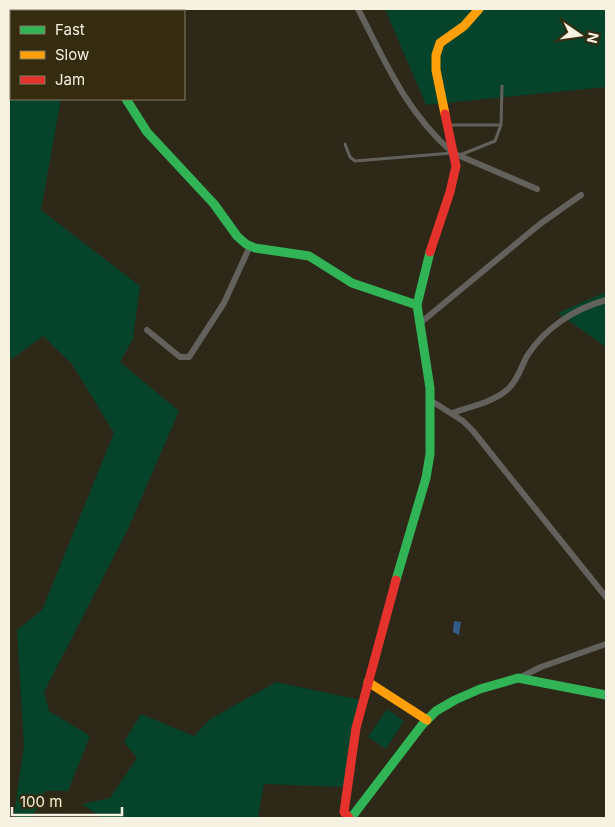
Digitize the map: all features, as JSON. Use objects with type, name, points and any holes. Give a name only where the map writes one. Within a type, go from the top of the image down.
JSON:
[{"type":"street","points":[[358,9],[401,94],[423,122],[457,154],[537,189]]},
{"type":"street","points":[[478,9],[464,26],[440,43],[436,55],[436,70],[446,125],[457,154],[454,176],[425,266],[417,305],[430,400],[432,433],[426,478],[399,567],[351,752],[344,812],[350,818],[405,745],[436,711],[480,689],[518,678],[541,667],[606,644]]},
{"type":"street","points":[[127,100],[147,132],[214,204],[237,236],[250,246],[309,256],[352,283],[417,305]]},
{"type":"street","points":[[419,324],[540,224],[581,195]]},
{"type":"street","points":[[147,330],[180,356],[189,357],[224,303],[250,246]]},
{"type":"street","points":[[452,413],[508,390],[518,376],[531,350],[557,322],[606,300]]},
{"type":"street","points":[[430,400],[452,413],[473,430],[491,450],[562,544],[606,597]]},
{"type":"street","points":[[518,678],[606,696]]},
{"type":"street","points":[[368,682],[426,720]]},
{"type":"lane","points":[[345,144],[350,157],[355,161],[457,154],[495,141],[501,125],[502,86]]},
{"type":"lane","points":[[446,125],[501,125]]},
{"type":"green space","points":[[9,9],[87,9],[10,10],[10,100],[61,100],[41,210],[140,286],[133,339],[120,362],[179,411],[128,529],[44,692],[49,711],[90,736],[68,791],[45,791],[32,818],[16,818],[14,815],[24,746],[17,630],[42,610],[114,433],[72,364],[43,336],[12,359],[9,358]]},
{"type":"green space","points":[[385,9],[606,9],[606,87],[426,105]]},
{"type":"green space","points":[[606,292],[606,347],[558,313]]},
{"type":"green space","points":[[276,682],[361,700],[343,787],[264,784],[258,818],[103,818],[82,804],[110,798],[137,758],[124,742],[141,714],[194,736],[209,720]]},
{"type":"green space","points":[[387,709],[404,721],[386,749],[368,737]]},
{"type":"water","points":[[454,621],[461,622],[459,635],[453,632]]},
{"type":"traffic: fast","points":[[127,100],[147,132],[214,204],[237,236],[246,244],[255,248],[309,256],[352,283],[417,305]]},
{"type":"traffic: fast","points":[[396,580],[426,478],[430,454],[430,388],[417,305],[430,252]]},
{"type":"traffic: fast","points":[[351,818],[422,725],[436,711],[455,700],[480,689],[518,678],[606,695]]},
{"type":"traffic: slow","points":[[445,114],[436,70],[436,55],[440,43],[464,26],[479,9]]},
{"type":"traffic: slow","points":[[368,682],[427,720]]},
{"type":"traffic: jam","points":[[430,252],[450,192],[456,166],[445,114]]},
{"type":"traffic: jam","points":[[349,818],[344,812],[356,728],[396,580]]}]
